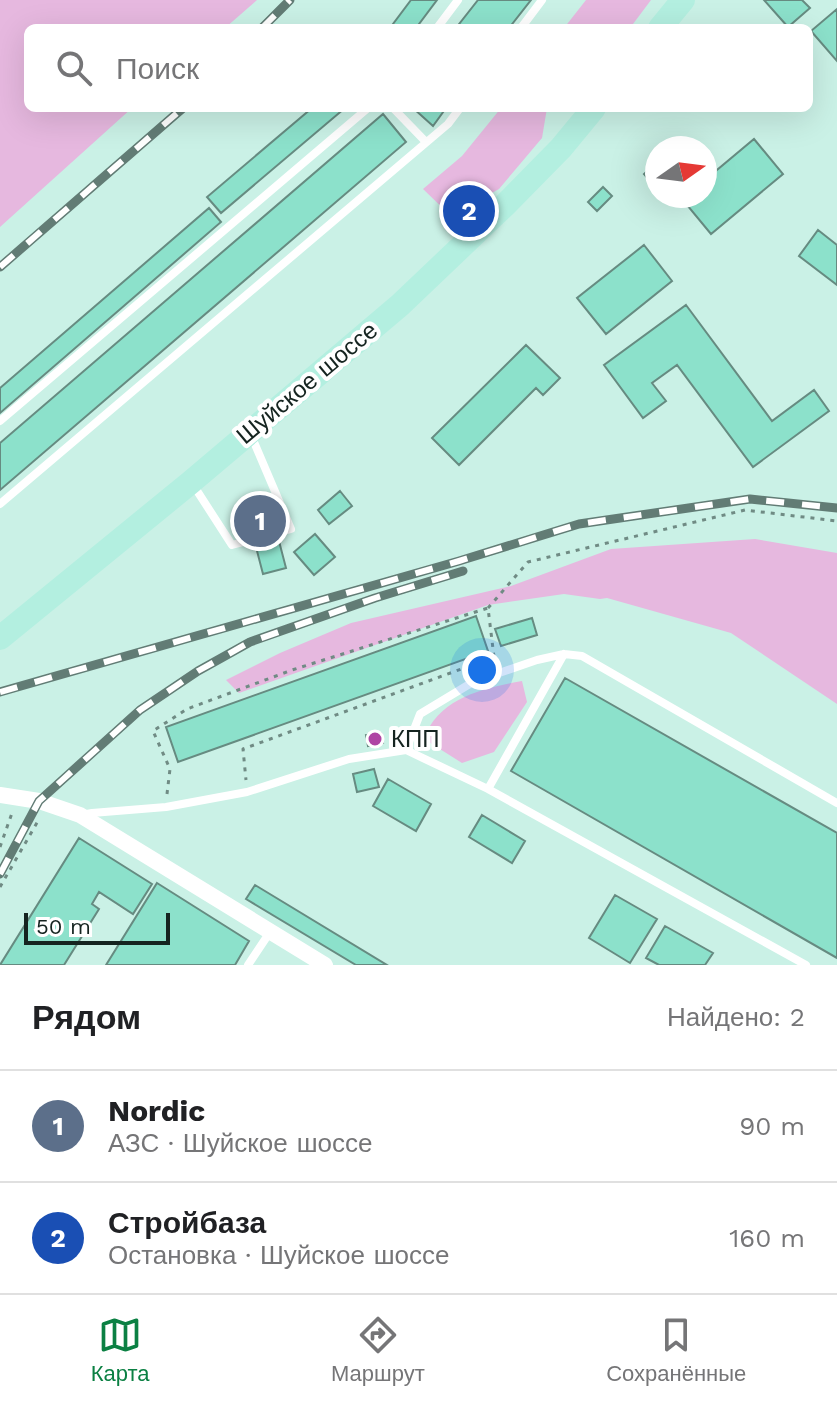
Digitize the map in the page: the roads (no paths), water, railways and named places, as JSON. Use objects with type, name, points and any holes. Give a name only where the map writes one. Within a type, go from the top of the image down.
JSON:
[{"type":"main road","points":[[663,24],[683,0]]},
{"type":"main road","name":"Шуйское шоссе","points":[[0,638],[400,305],[483,227],[561,148],[591,112]]},
{"type":"street","points":[[0,795],[48,804],[80,815],[325,965]]},
{"type":"lane","points":[[440,24],[458,0]]},
{"type":"lane","points":[[524,24],[542,0]]},
{"type":"lane","points":[[0,421],[363,112]]},
{"type":"lane","points":[[397,112],[426,142]]},
{"type":"lane","points":[[0,504],[448,124],[457,112]]},
{"type":"lane","points":[[191,482],[232,545],[291,529],[249,431]]},
{"type":"lane","points":[[488,789],[564,654]]},
{"type":"lane","points":[[406,750],[420,714],[473,682],[537,660],[564,654],[582,656],[837,803]]},
{"type":"lane","points":[[80,815],[166,807],[247,792],[349,759],[406,750],[488,789],[806,965]]},
{"type":"lane","points":[[248,965],[270,931]]},
{"type":"railway","points":[[266,24],[290,0]]},
{"type":"railway","points":[[0,267],[178,112]]},
{"type":"railway","points":[[0,692],[579,524],[750,499],[837,508]]},
{"type":"railway","points":[[0,874],[39,801],[140,710],[198,671],[250,642],[463,571]]},
{"type":"place","name":"Стройбаза","points":[[469,211]]},
{"type":"place","name":"Nordic","points":[[260,521]]},
{"type":"place","name":"КПП","points":[[375,739]]}]
